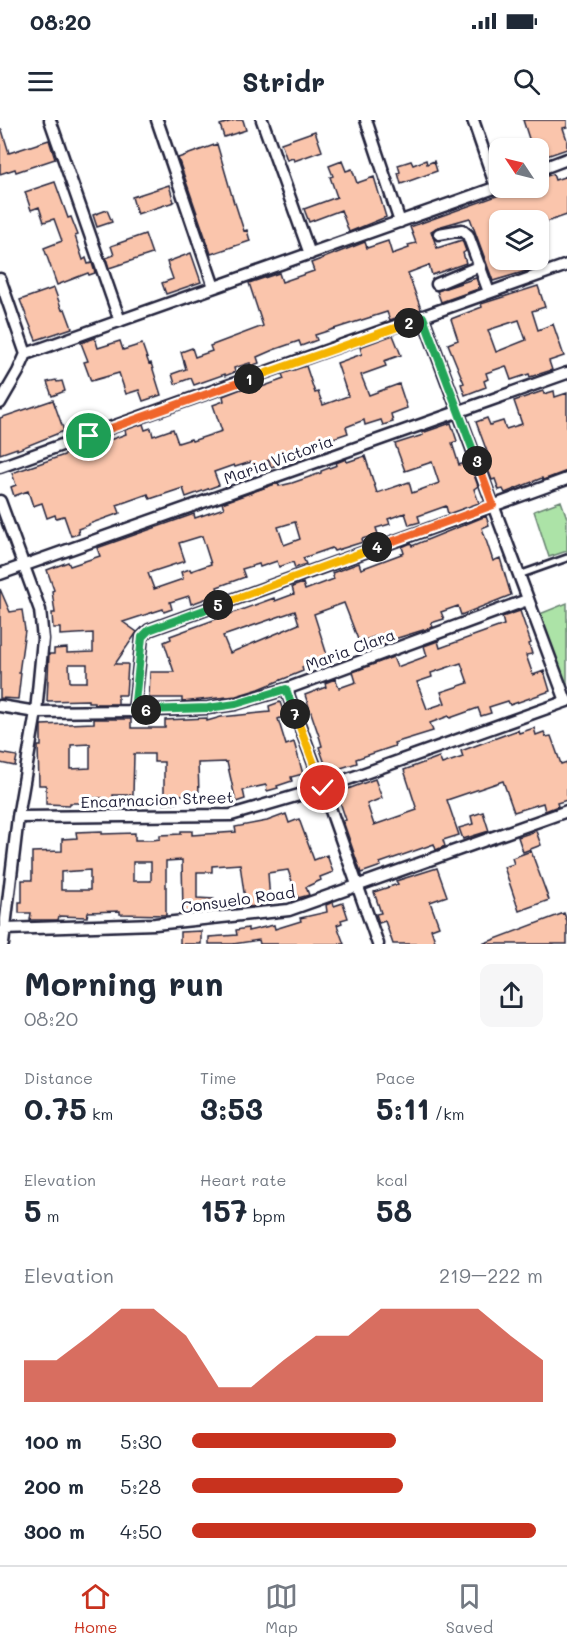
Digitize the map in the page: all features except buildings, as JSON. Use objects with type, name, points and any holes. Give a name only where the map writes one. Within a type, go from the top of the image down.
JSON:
[{"type":"street","points":[[50,120],[120,321]]},
{"type":"street","points":[[157,120],[214,286]]},
{"type":"street","points":[[262,120],[310,254]]},
{"type":"street","points":[[366,120],[400,222]]},
{"type":"street","points":[[473,120],[489,162]]},
{"type":"street","points":[[549,166],[567,159]]},
{"type":"street","points":[[26,354],[489,189]]},
{"type":"street","points":[[439,234],[462,230],[468,235],[489,292]]},
{"type":"street","points":[[0,467],[567,265]]},
{"type":"street","points":[[437,284],[480,266]]},
{"type":"street","points":[[0,279],[26,354],[0,403]]},
{"type":"street","points":[[423,317],[566,701]]},
{"type":"street","name":"Maria Victoria","points":[[0,574],[567,373]]},
{"type":"street","points":[[134,711],[142,637],[149,630],[567,479]]},
{"type":"street","points":[[0,501],[40,610],[42,629],[36,712],[18,817],[3,944]]},
{"type":"street","name":"Maria Clara","points":[[0,706],[36,712],[134,711],[236,704],[286,689],[527,600]]},
{"type":"street","points":[[286,689],[378,944]]},
{"type":"street","name":"Encarnacion Street","points":[[18,817],[231,815],[323,788],[566,701]]},
{"type":"street","name":"Consuelo Road","points":[[5,929],[155,924],[289,910],[567,812]]},
{"type":"lane","points":[[519,575],[567,558]]},
{"type":"green space","points":[[561,501],[567,518],[567,551],[549,557],[534,511]]},
{"type":"green space","points":[[567,603],[567,698],[535,616]]},
{"type":"route","points":[[89,436],[423,317],[493,505],[149,630],[142,637],[134,711],[208,708],[236,704],[286,689],[323,788]]}]
